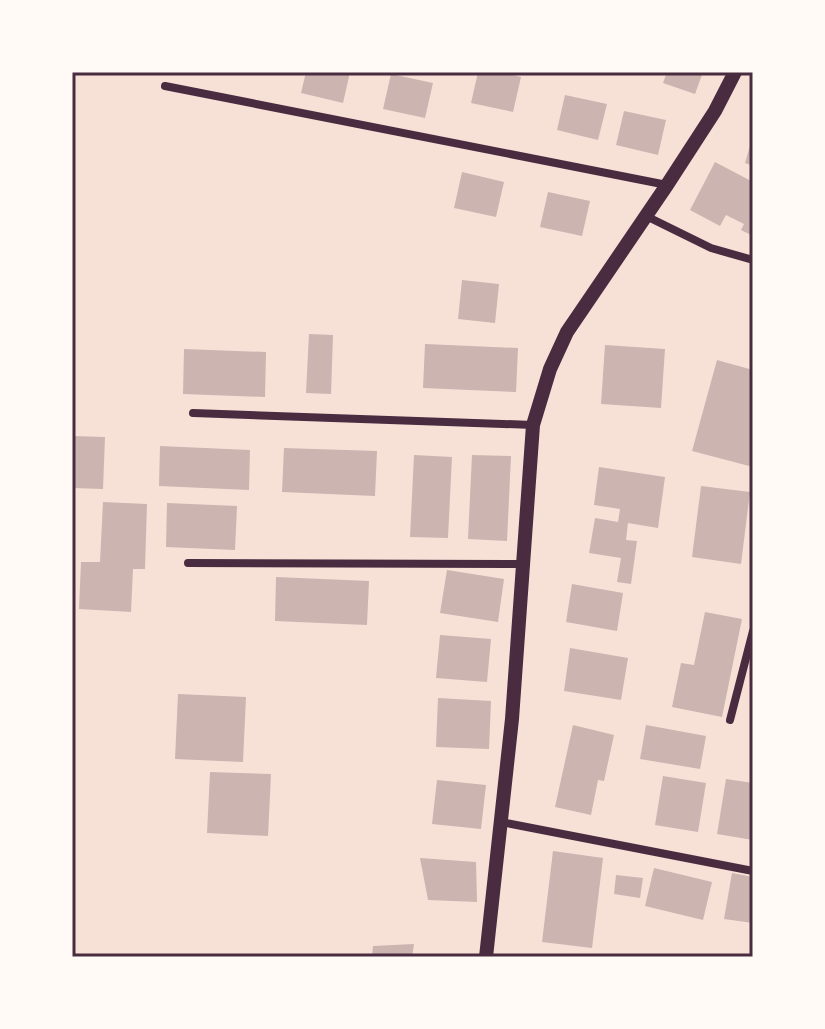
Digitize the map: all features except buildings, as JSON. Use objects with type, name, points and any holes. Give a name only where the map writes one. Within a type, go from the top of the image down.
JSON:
[{"type":"street","points":[[486,957],[512,719],[533,425],[550,369],[567,332],[715,111],[735,72]]},
{"type":"street","points":[[165,86],[667,185]]},
{"type":"street","points":[[646,216],[711,248],[753,260]]},
{"type":"street","points":[[193,413],[533,425]]},
{"type":"street","points":[[188,563],[524,564]]},
{"type":"street","points":[[730,720],[753,631]]},
{"type":"street","points":[[500,822],[753,871]]}]
